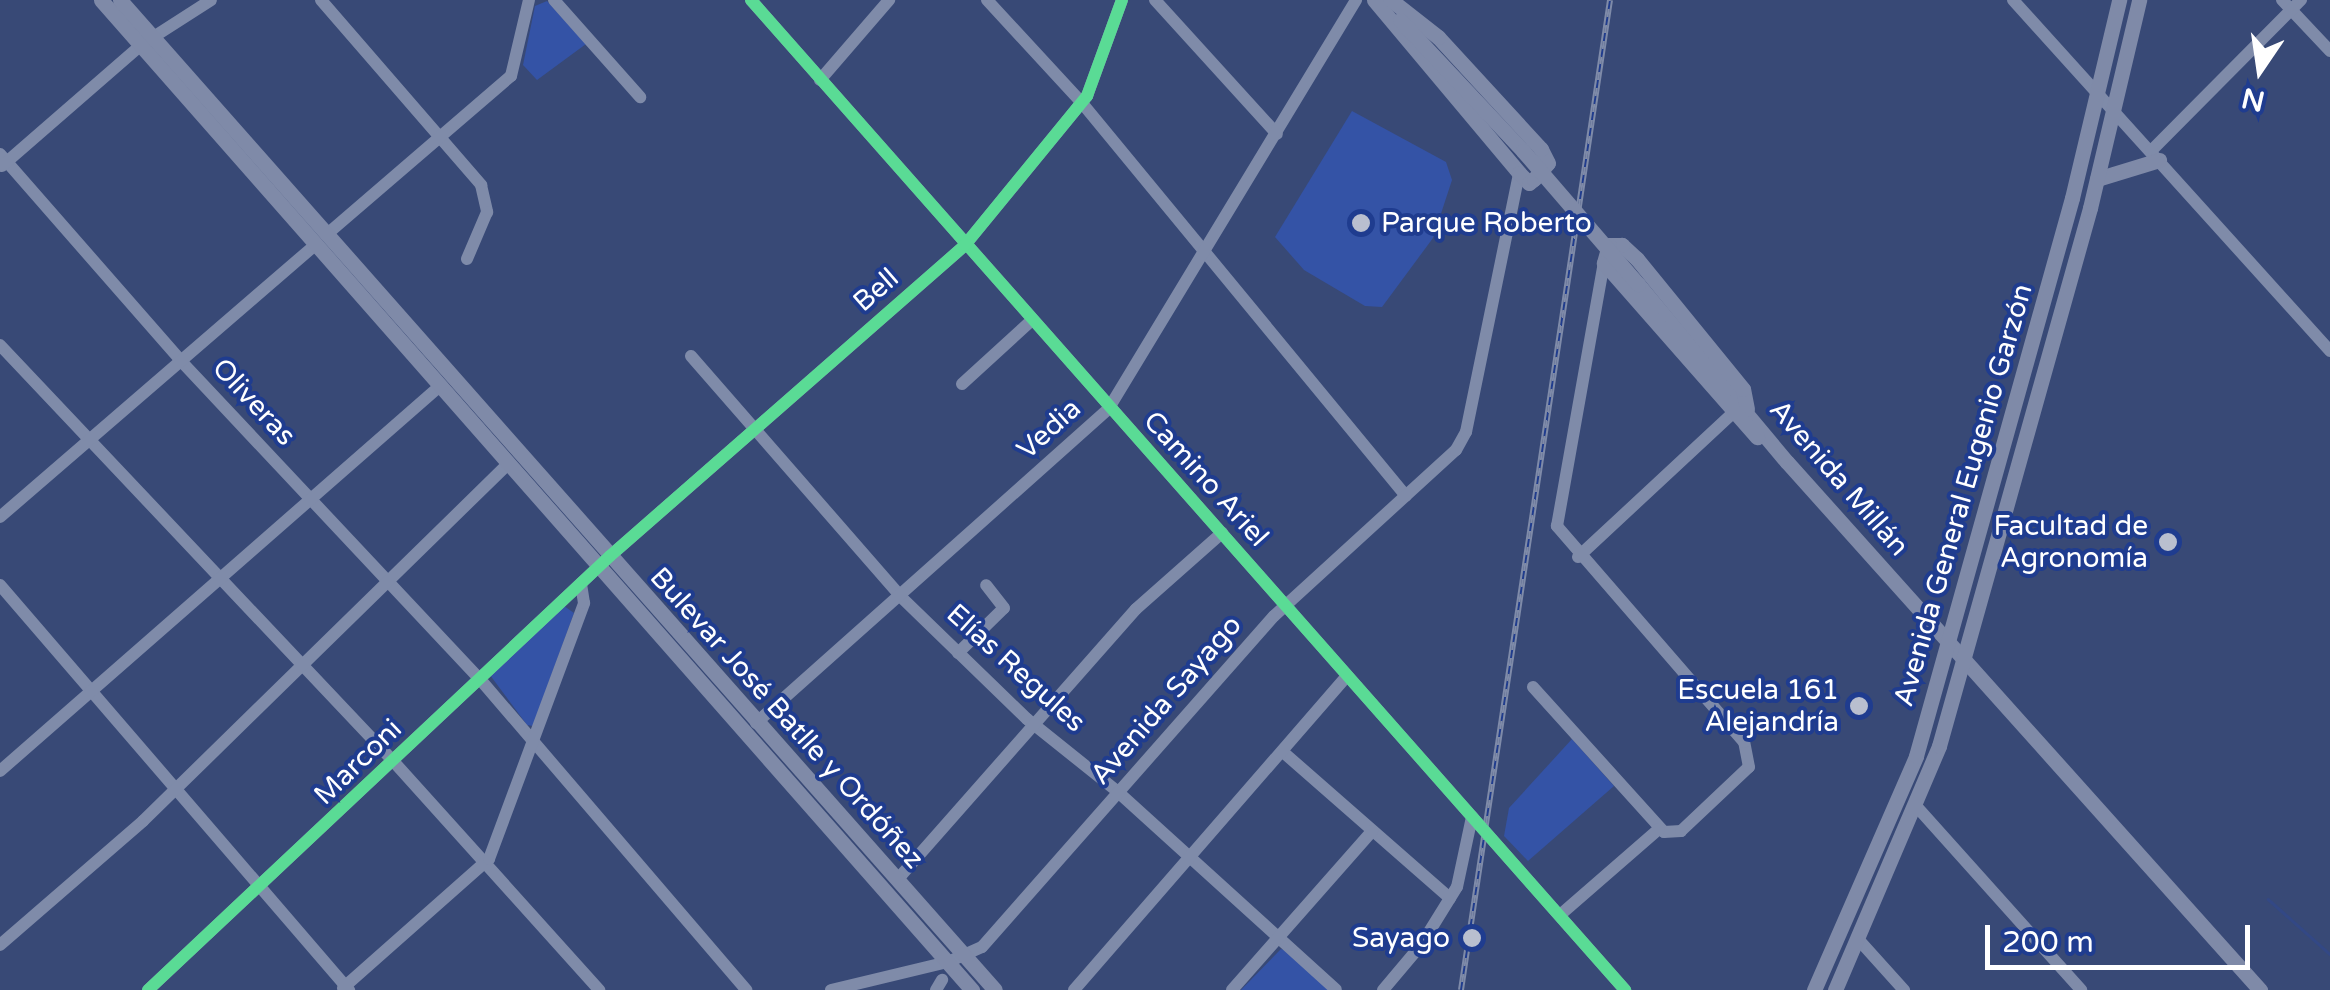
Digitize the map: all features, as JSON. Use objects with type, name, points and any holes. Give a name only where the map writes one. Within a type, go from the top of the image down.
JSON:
[{"type":"main road","name":"Bulevar José Batlle y Ordóñez","points":[[101,0],[147,41],[604,561],[972,990]]},
{"type":"main road","name":"Bulevar José Batlle y Ordóñez","points":[[120,0],[147,41]]},
{"type":"main road","name":"Avenida Millán","points":[[1377,0],[1523,151],[1638,284],[1740,412],[2260,990]]},
{"type":"main road","points":[[1377,0],[1522,183],[1546,168],[1542,149],[1438,38],[1392,0]]},
{"type":"main road","name":"Avenida General Eugenio Garzón","points":[[1814,990],[1910,773],[2119,0]]},
{"type":"main road","name":"Avenida General Eugenio Garzón","points":[[1835,990],[1917,807],[1965,659],[2097,180],[2139,0]]},
{"type":"main road","points":[[2097,180],[2155,155]]},
{"type":"main road","name":"Bulevar José Batlle y Ordóñez","points":[[321,240],[508,464],[535,484]]},
{"type":"main road","points":[[1616,244],[1638,259],[1743,389],[1740,412],[1604,263],[1606,250],[1616,244]]},
{"type":"main road","name":"Bulevar José Batlle y Ordóñez","points":[[604,561],[996,990]]},
{"type":"street","points":[[2,161],[147,41],[211,0]]},
{"type":"street","points":[[321,0],[441,137],[487,198],[467,259]]},
{"type":"street","points":[[0,517],[512,76],[529,0]]},
{"type":"street","points":[[554,0],[640,97]]},
{"type":"street","name":"Camino Ariel","points":[[752,0],[1625,990]]},
{"type":"street","points":[[820,80],[889,0]]},
{"type":"street","points":[[987,0],[1082,103],[1406,496]]},
{"type":"street","name":"Bell","points":[[604,561],[966,246],[1082,103],[1122,0]]},
{"type":"street","points":[[1155,0],[1277,134]]},
{"type":"street","name":"Vedia","points":[[756,723],[1109,408],[1356,0]]},
{"type":"street","points":[[2013,0],[2330,351]]},
{"type":"street","points":[[2155,155],[2291,3],[2330,52]]},
{"type":"street","name":"Oliveras","points":[[2,161],[182,361],[479,678],[746,990]]},
{"type":"street","name":"Avenida Sayago","points":[[831,990],[948,962],[982,947],[1286,604],[1451,456],[1466,432],[1522,183]]},
{"type":"street","points":[[1533,686],[1659,828],[1676,833],[1745,775],[1749,752],[1578,557],[1556,520],[1604,263]]},
{"type":"street","points":[[962,384],[1032,320]]},
{"type":"street","points":[[0,345],[394,762],[599,990]]},
{"type":"street","name":"Elías Regules","points":[[691,356],[900,596],[1035,723],[1118,792],[1336,990]]},
{"type":"street","points":[[0,772],[440,386]]},
{"type":"street","points":[[1578,557],[1740,412]]},
{"type":"street","points":[[0,945],[175,790],[508,464]]},
{"type":"street","points":[[898,880],[1136,609],[1222,533]]},
{"type":"street","name":"Marconi","points":[[148,990],[260,890],[604,561]]},
{"type":"street","points":[[0,585],[345,989],[484,864],[534,743],[584,604],[581,582]]},
{"type":"street","points":[[958,653],[1004,608],[986,585]]},
{"type":"street","points":[[1074,990],[1346,677]]},
{"type":"street","points":[[1283,752],[1450,898]]},
{"type":"street","points":[[1917,807],[2081,990]]},
{"type":"street","points":[[1382,990],[1421,946],[1462,876],[1472,818]]},
{"type":"street","points":[[1560,915],[1659,828]]},
{"type":"street","points":[[1232,990],[1372,830]]},
{"type":"street","points":[[1858,938],[1904,990]]},
{"type":"shaded area","points":[[547,1],[586,44],[537,80],[523,65],[535,6]]},
{"type":"shaded area","name":"Parque Roberto","points":[[1352,111],[1446,162],[1452,180],[1433,238],[1382,307],[1365,306],[1304,270],[1275,237]]},
{"type":"shaded area","points":[[564,606],[574,613],[533,726],[527,725],[490,675]]},
{"type":"shaded area","points":[[1572,739],[1614,786],[1528,861],[1504,836],[1509,808]]},
{"type":"shaded area","points":[[1284,950],[1330,990],[1241,990]]},
{"type":"waterway","points":[[2268,899],[2330,954]]},
{"type":"railway","points":[[1461,990],[1610,0]]},
{"type":"cycle path","points":[[751,0],[1625,990]]},
{"type":"cycle path","points":[[148,990],[610,556],[965,245],[1087,96],[1122,0]]},
{"type":"place","name":"Parque Roberto","points":[[1361,223]]},
{"type":"place","name":"Facultad de Agronomía","points":[[2168,542]]},
{"type":"place","name":"Escuela 161 Alejandría","points":[[1859,706]]},
{"type":"place","name":"Sayago","points":[[1472,938]]}]
